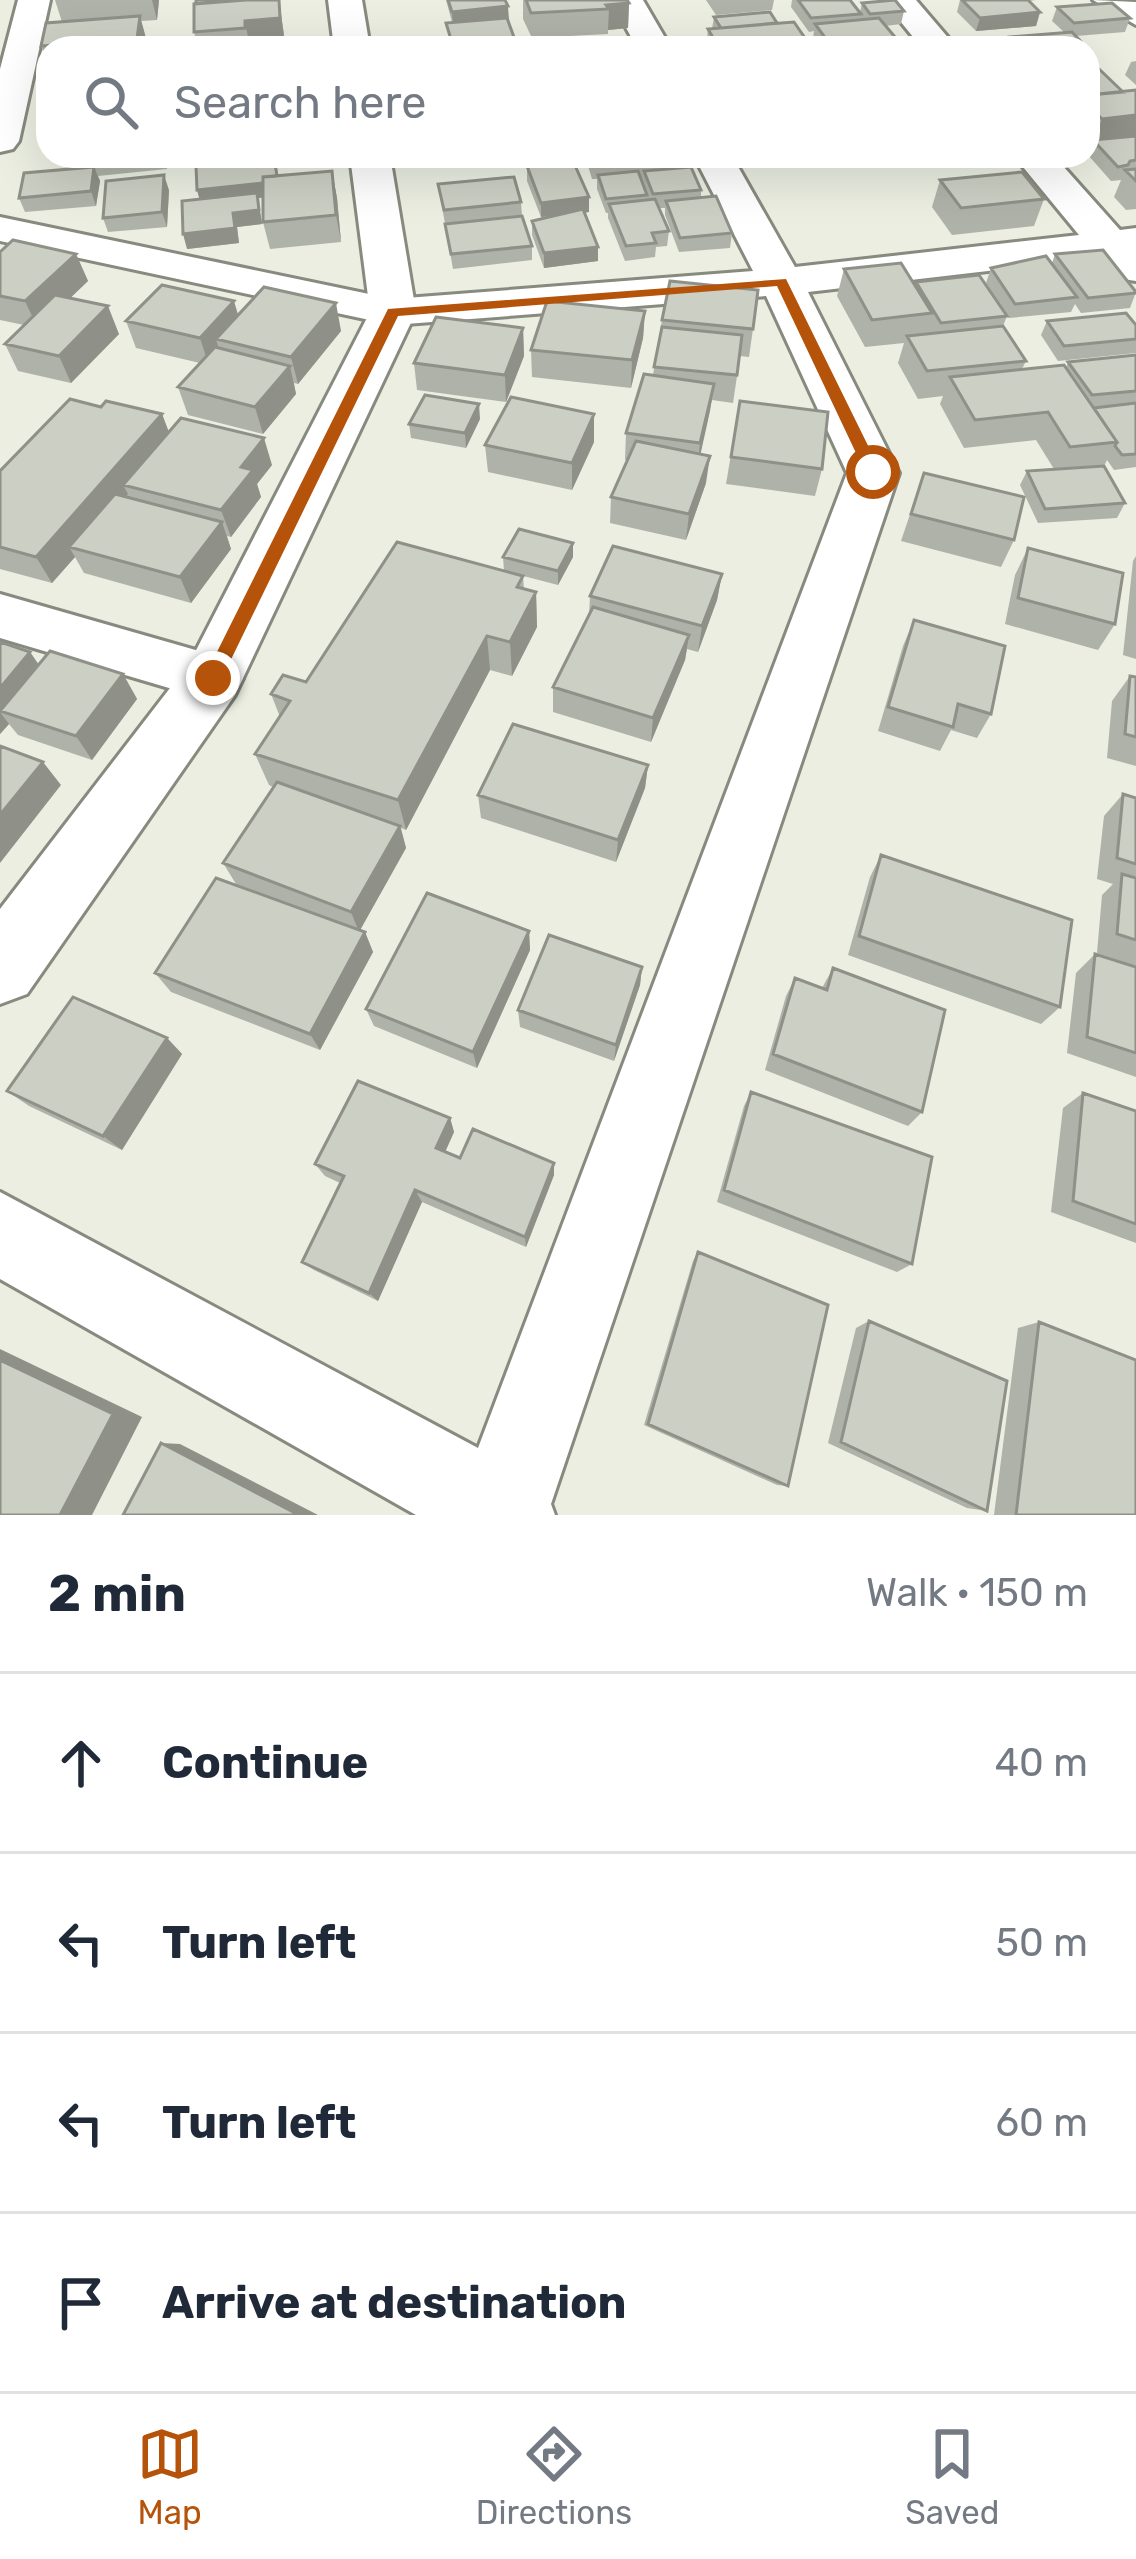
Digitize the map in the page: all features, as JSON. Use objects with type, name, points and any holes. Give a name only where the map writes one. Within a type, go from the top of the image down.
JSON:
[{"type":"street","points":[[0,141],[34,0]]},
{"type":"street","points":[[345,0],[350,36]]},
{"type":"street","points":[[627,0],[647,36]]},
{"type":"street","points":[[899,0],[930,36]]},
{"type":"street","points":[[1109,0],[1136,15]]},
{"type":"street","points":[[0,969],[213,678],[393,312],[372,168]]},
{"type":"street","points":[[0,1232],[503,1514],[873,472],[781,282],[719,168]]},
{"type":"street","points":[[1045,168],[1127,253]]},
{"type":"street","points":[[0,229],[393,312],[1127,253]]},
{"type":"street","points":[[0,616],[213,678]]},
{"type":"building","points":[[196,0],[246,0],[196,4]]},
{"type":"building","points":[[279,0],[280,18],[245,21],[245,28],[194,32],[194,4]]},
{"type":"building","points":[[448,0],[505,0],[508,6],[452,12]]},
{"type":"building","points":[[526,0],[629,3],[606,5],[609,9],[531,13]]},
{"type":"building","points":[[798,0],[850,0],[861,14],[811,18]]},
{"type":"building","points":[[895,0],[904,11],[870,14],[862,3]]},
{"type":"building","points":[[962,0],[1028,0],[1040,12],[980,18]]},
{"type":"building","points":[[1112,3],[1130,18],[1074,23],[1057,7]]},
{"type":"building","points":[[770,12],[777,23],[721,28],[714,17]]},
{"type":"building","points":[[140,16],[137,36],[43,36],[46,23]]},
{"type":"building","points":[[507,18],[514,36],[450,36],[446,23]]},
{"type":"building","points":[[879,18],[894,36],[824,36],[815,24]]},
{"type":"building","points":[[794,22],[804,36],[712,36],[708,29]]},
{"type":"building","points":[[1072,32],[1076,36],[1022,36]]},
{"type":"building","points":[[1100,70],[1123,92],[1100,94]]},
{"type":"building","points":[[1136,90],[1136,115],[1102,119],[1100,94]]},
{"type":"building","points":[[1136,136],[1136,160],[1118,167],[1100,148],[1100,139]]},
{"type":"building","points":[[94,168],[91,191],[19,198],[24,173]]},
{"type":"building","points":[[196,168],[276,168],[277,176],[263,177],[263,183],[197,190]]},
{"type":"building","points":[[528,168],[576,168],[589,197],[541,203]]},
{"type":"building","points":[[691,168],[701,190],[653,194],[644,171]]},
{"type":"building","points":[[332,171],[336,215],[263,222],[263,177]]},
{"type":"building","points":[[638,171],[647,195],[606,199],[598,175]]},
{"type":"building","points":[[1022,172],[1044,199],[961,208],[940,180]]},
{"type":"building","points":[[164,175],[162,212],[103,218],[106,181]]},
{"type":"building","points":[[514,177],[521,202],[444,210],[438,184]]},
{"type":"building","points":[[257,193],[259,210],[233,213],[235,228],[183,234],[182,201]]},
{"type":"building","points":[[716,196],[732,233],[680,238],[666,201]]},
{"type":"building","points":[[655,199],[669,231],[652,233],[656,243],[626,246],[609,204]]},
{"type":"building","points":[[583,209],[598,247],[544,253],[532,221]]},
{"type":"building","points":[[522,216],[532,246],[451,254],[445,224]]},
{"type":"building","points":[[13,240],[76,254],[25,301],[0,296],[0,252]]},
{"type":"building","points":[[1103,250],[1136,293],[1088,298],[1055,254]]},
{"type":"building","points":[[1046,256],[1077,297],[1015,304],[991,268]]},
{"type":"building","points":[[901,263],[932,313],[872,320],[844,269]]},
{"type":"building","points":[[979,275],[1007,316],[941,323],[916,282]]},
{"type":"building","points":[[670,281],[758,290],[753,329],[662,320]]},
{"type":"building","points":[[162,285],[234,301],[200,338],[126,321]]},
{"type":"building","points":[[264,287],[336,303],[291,357],[216,339]]},
{"type":"building","points":[[55,295],[108,306],[59,356],[5,344]]},
{"type":"building","points":[[547,301],[645,311],[632,360],[531,350]]},
{"type":"building","points":[[1126,313],[1136,325],[1136,339],[1064,346],[1047,321]]},
{"type":"building","points":[[436,317],[523,328],[505,375],[414,363]]},
{"type":"building","points":[[1003,326],[1026,361],[927,371],[907,336]]},
{"type":"building","points":[[662,327],[742,335],[737,375],[654,367]]},
{"type":"building","points":[[215,347],[290,366],[255,407],[178,387]]},
{"type":"building","points":[[1136,355],[1136,391],[1092,395],[1068,362]]},
{"type":"building","points":[[1064,365],[1117,442],[1070,447],[1048,412],[975,420],[950,377]]},
{"type":"building","points":[[644,374],[714,384],[700,443],[626,433]]},
{"type":"building","points":[[425,395],[479,404],[465,433],[409,424]]},
{"type":"building","points":[[511,397],[594,414],[572,463],[485,445]]},
{"type":"building","points":[[70,399],[101,407],[106,401],[162,414],[36,557],[0,547],[0,471]]},
{"type":"building","points":[[740,401],[828,412],[822,469],[731,457]]},
{"type":"building","points":[[1136,403],[1136,454],[1122,455],[1094,408]]},
{"type":"building","points":[[181,418],[264,438],[241,467],[253,470],[221,510],[123,485]]},
{"type":"building","points":[[636,441],[710,456],[689,514],[611,497]]},
{"type":"building","points":[[1104,466],[1125,503],[1045,509],[1027,471]]},
{"type":"building","points":[[924,473],[1024,497],[1014,540],[911,514]]},
{"type":"building","points":[[115,494],[222,522],[180,577],[69,547]]},
{"type":"building","points":[[519,529],[573,543],[558,571],[503,557]]},
{"type":"building","points":[[397,542],[523,576],[517,587],[536,592],[510,642],[487,636],[398,800],[255,754],[290,701],[271,694],[283,675],[306,682]]},
{"type":"building","points":[[613,546],[722,574],[702,626],[590,596]]},
{"type":"building","points":[[1028,548],[1123,573],[1115,624],[1018,598]]},
{"type":"building","points":[[593,607],[689,635],[653,718],[553,687]]},
{"type":"building","points":[[914,620],[1005,646],[991,714],[958,704],[953,727],[888,707]]},
{"type":"building","points":[[0,642],[30,652],[0,688]]},
{"type":"building","points":[[50,651],[123,674],[76,736],[0,711]]},
{"type":"building","points":[[1130,676],[1136,677],[1136,737],[1125,734]]},
{"type":"building","points":[[513,724],[648,765],[618,840],[478,795]]},
{"type":"building","points":[[0,746],[43,762],[0,815]]},
{"type":"building","points":[[277,782],[400,826],[351,912],[223,863]]},
{"type":"building","points":[[1123,794],[1136,798],[1136,864],[1117,858]]},
{"type":"building","points":[[881,855],[1072,920],[1060,1007],[859,936]]},
{"type":"building","points":[[1122,874],[1136,878],[1136,940],[1117,934]]},
{"type":"building","points":[[216,878],[365,932],[310,1034],[155,973]]},
{"type":"building","points":[[427,893],[529,931],[473,1052],[366,1009]]},
{"type":"building","points":[[549,935],[642,967],[616,1045],[518,1010]]},
{"type":"building","points":[[1095,954],[1136,967],[1136,1053],[1087,1037]]},
{"type":"building","points":[[833,968],[945,1010],[922,1112],[773,1054],[795,978],[827,990]]},
{"type":"building","points":[[73,997],[167,1038],[103,1136],[7,1091]]},
{"type":"building","points":[[358,1081],[450,1118],[436,1148],[460,1158],[473,1129],[554,1163],[525,1237],[415,1190],[369,1293],[302,1262],[344,1176],[315,1164]]},
{"type":"building","points":[[751,1092],[932,1157],[912,1264],[724,1190]]},
{"type":"building","points":[[1083,1093],[1136,1111],[1136,1224],[1073,1201]]},
{"type":"building","points":[[698,1252],[828,1305],[788,1486],[648,1424]]},
{"type":"building","points":[[869,1321],[1007,1381],[987,1511],[841,1442]]},
{"type":"building","points":[[1039,1322],[1136,1360],[1136,1515],[1016,1515]]},
{"type":"building","points":[[0,1360],[113,1414],[60,1515],[0,1515]]},
{"type":"building","points":[[161,1443],[299,1515],[123,1515]]},
{"type":"route","points":[[213,678],[296,518],[393,312],[781,282],[873,472]]}]
